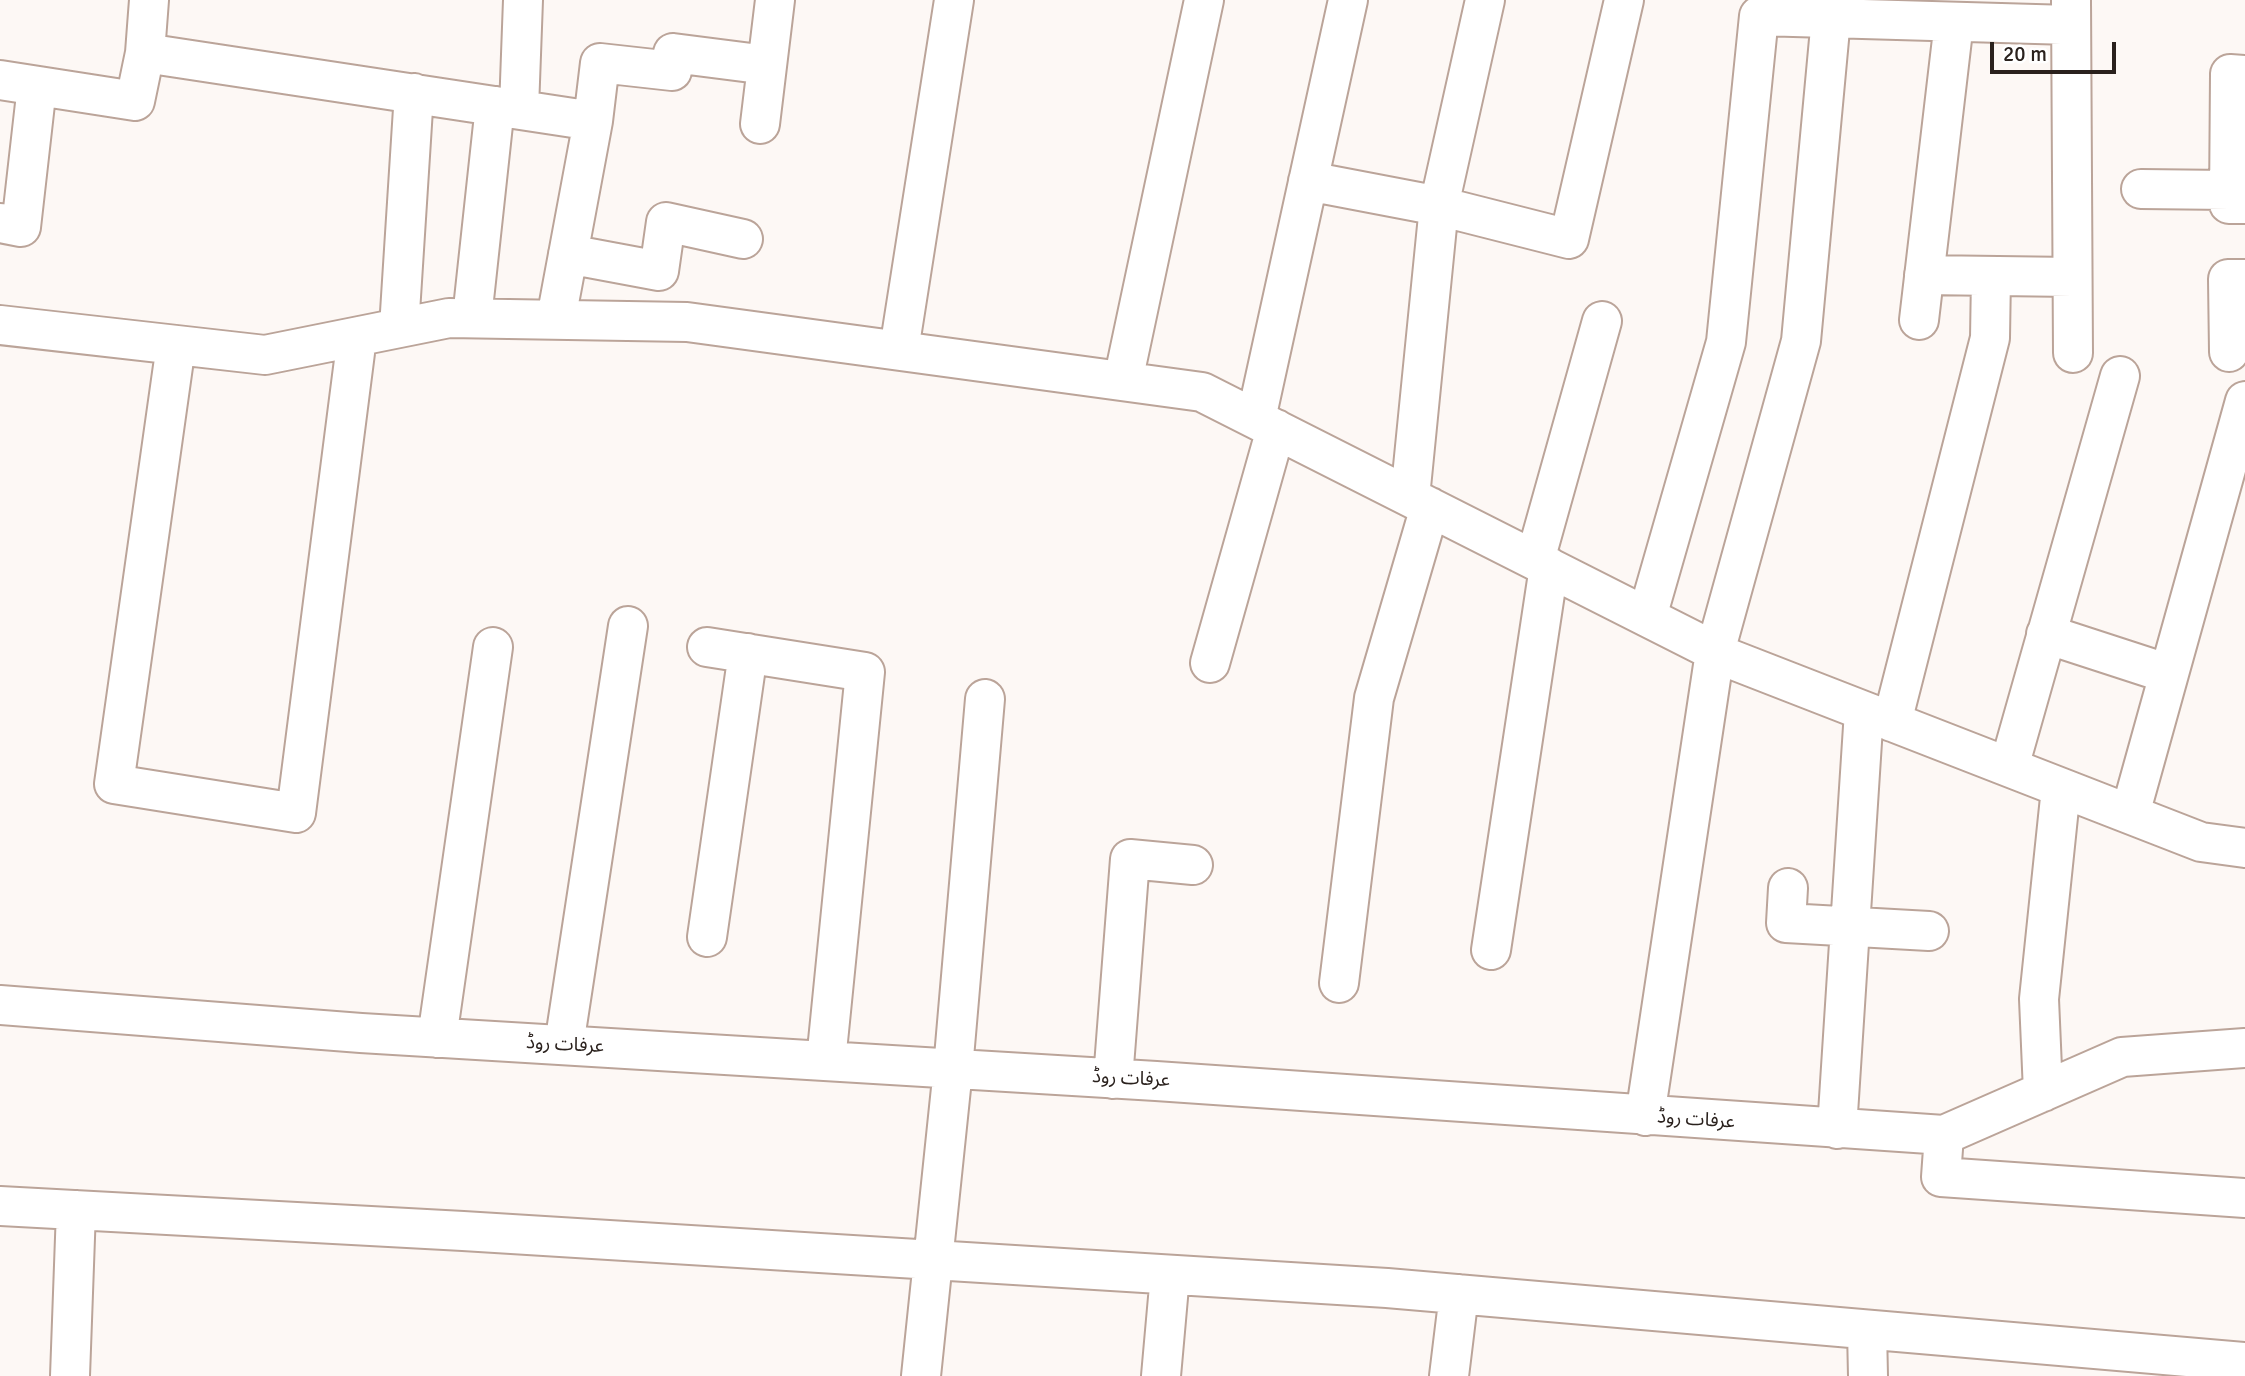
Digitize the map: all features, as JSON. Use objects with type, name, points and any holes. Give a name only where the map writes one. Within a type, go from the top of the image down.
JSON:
[{"type":"street","points":[[0,80],[135,101],[145,52],[149,0]]},
{"type":"street","points":[[472,318],[523,0]]},
{"type":"street","points":[[760,124],[775,0]]},
{"type":"street","points":[[899,351],[954,0]]},
{"type":"street","points":[[1123,381],[1204,0]]},
{"type":"street","points":[[1210,663],[1266,424],[1308,181],[1348,0]]},
{"type":"street","points":[[1339,983],[1374,698],[1420,502],[1439,206],[1485,0]]},
{"type":"street","points":[[1308,181],[1439,206],[1569,239],[1624,0]]},
{"type":"street","points":[[1647,617],[1726,342],[1759,16],[1890,10],[1954,22],[2071,13],[2073,353]]},
{"type":"street","points":[[1645,1116],[1715,652],[1801,341],[1808,12]]},
{"type":"street","points":[[1919,320],[1954,22]]},
{"type":"street","points":[[145,52],[593,121]]},
{"type":"street","points":[[556,320],[593,121],[600,63],[672,71],[673,53],[767,65]]},
{"type":"street","points":[[2141,189],[2237,197],[2230,74],[2245,75]]},
{"type":"street","points":[[0,223],[21,228],[37,86]]},
{"type":"street","points":[[399,328],[414,93]]},
{"type":"street","points":[[568,254],[659,271],[666,222],[743,239]]},
{"type":"street","points":[[1924,275],[2072,277]]},
{"type":"street","points":[[1837,1129],[1850,927],[1878,716],[1990,338],[1991,276]]},
{"type":"street","points":[[2229,352],[2228,279],[2245,279]]},
{"type":"street","points":[[0,326],[265,355],[449,318],[687,322],[1202,392],[1715,652],[2201,842],[2245,848]]},
{"type":"street","points":[[1491,950],[1542,564],[1602,321]]},
{"type":"street","points":[[176,345],[114,784],[296,813],[356,337]]},
{"type":"street","points":[[2009,767],[2120,376]]},
{"type":"street","points":[[2130,814],[2245,401]]},
{"type":"street","points":[[564,1045],[628,626]]},
{"type":"street","points":[[2046,634],[2169,674]]},
{"type":"street","points":[[437,1038],[493,647]]},
{"type":"street","points":[[707,647],[865,672],[826,1061]]},
{"type":"street","points":[[707,937],[748,653]]},
{"type":"street","points":[[921,1376],[953,1069],[985,699]]},
{"type":"street","points":[[2043,1092],[2039,999],[2061,788]]},
{"type":"street","points":[[1113,1079],[1130,859],[1194,865]]},
{"type":"street","points":[[1787,888],[1786,923],[1929,931]]},
{"type":"street","name":"عرفات روڈ","points":[[0,1005],[437,1038],[1113,1079],[1944,1135],[2122,1057],[2245,1048]]},
{"type":"street","points":[[1944,1135],[1941,1177],[2245,1198]]},
{"type":"street","points":[[0,1206],[477,1232],[1459,1294],[1867,1330],[2084,1362],[2245,1363]]},
{"type":"street","points":[[70,1376],[76,1210]]},
{"type":"street","points":[[1161,1376],[1170,1275]]},
{"type":"street","points":[[1449,1376],[1459,1294]]},
{"type":"street","points":[[1867,1330],[1868,1376]]}]
